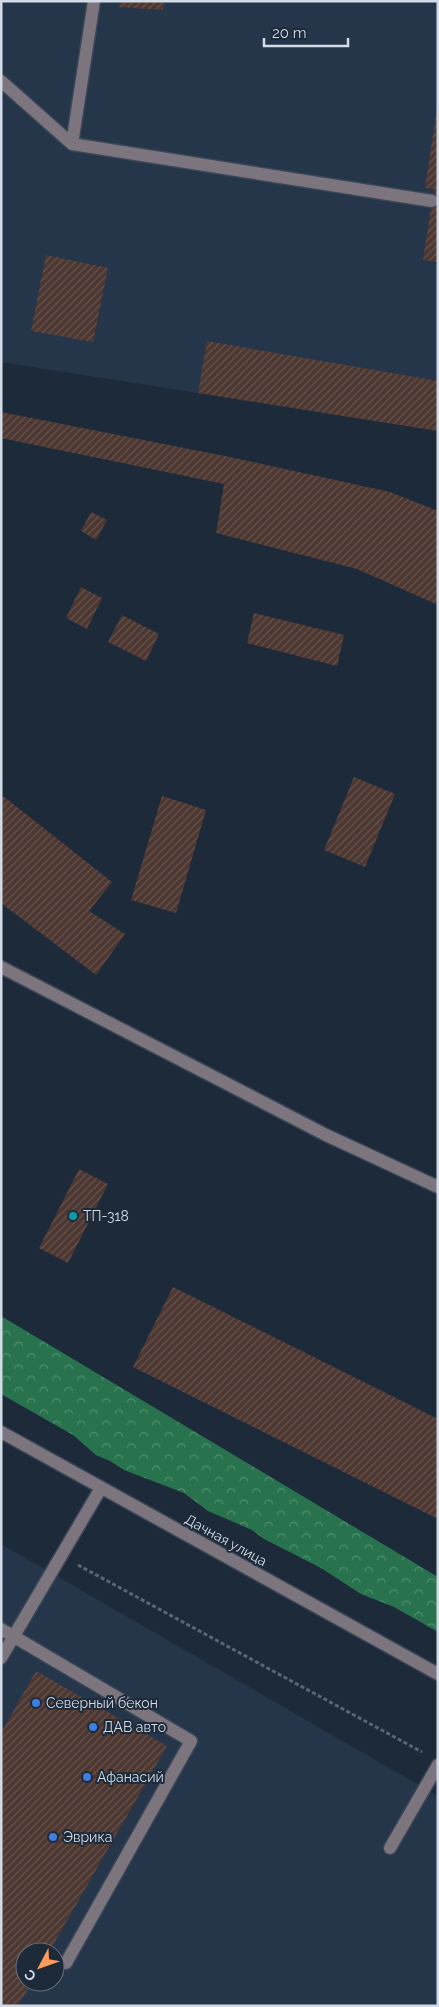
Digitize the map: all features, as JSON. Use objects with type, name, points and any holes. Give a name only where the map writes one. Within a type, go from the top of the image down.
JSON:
[{"type":"street","points":[[72,144],[94,1]]},
{"type":"street","points":[[1,81],[72,144],[432,201]]},
{"type":"street","points":[[1,968],[326,1135],[438,1188]]},
{"type":"street","name":"Дачная улица","points":[[1,1432],[438,1674]]},
{"type":"street","points":[[1,1658],[101,1488]]},
{"type":"street","points":[[1,1629],[191,1741],[66,1963]]},
{"type":"street","points":[[390,1848],[433,1761]]},
{"type":"path","points":[[62,1555],[433,1761]]},
{"type":"shaded area","points":[[1,1],[438,1],[438,431],[1,362]]},
{"type":"shaded area","points":[[1,1544],[438,1796],[438,2006],[1,2006]]},
{"type":"green space","points":[[1,1316],[438,1577],[438,1632],[394,1607],[361,1594],[321,1568],[264,1539],[252,1530],[208,1511],[184,1493],[124,1470],[96,1455],[73,1435],[1,1394]]},
{"type":"building","points":[[120,1],[164,1],[163,10],[119,7]]},
{"type":"building","points":[[437,108],[438,262],[423,260],[434,189],[425,188]]},
{"type":"building","points":[[46,255],[108,268],[93,342],[31,331]]},
{"type":"building","points":[[207,341],[438,381],[438,431],[198,393]]},
{"type":"building","points":[[1,412],[230,457],[390,492],[438,511],[438,605],[357,569],[216,533],[224,484],[1,438]]},
{"type":"building","points":[[91,512],[107,520],[96,540],[81,531]]},
{"type":"building","points":[[81,587],[102,598],[87,629],[66,618]]},
{"type":"building","points":[[254,613],[344,635],[337,666],[247,643]]},
{"type":"building","points":[[122,615],[159,634],[146,661],[108,642]]},
{"type":"building","points":[[354,777],[395,794],[365,867],[324,850]]},
{"type":"building","points":[[3,796],[112,882],[89,911],[125,934],[96,975],[1,903],[1,798]]},
{"type":"building","points":[[162,796],[206,810],[176,913],[131,900]]},
{"type":"building","name":"ТП-318","points":[[79,1169],[108,1184],[68,1263],[39,1248]]},
{"type":"building","points":[[173,1287],[438,1419],[438,1519],[133,1367]]},
{"type":"building","points":[[36,1671],[167,1746],[55,1942],[15,1942],[15,1992],[26,1992],[18,2006],[1,2006],[1,1733]]},
{"type":"place","name":"ТП-318","points":[[73,1216]]},
{"type":"place","name":"Северный бекон","points":[[36,1703]]},
{"type":"place","name":"ДАВ авто","points":[[93,1727]]},
{"type":"place","name":"Афанасий","points":[[87,1777]]},
{"type":"place","name":"Эврика","points":[[53,1837]]}]
